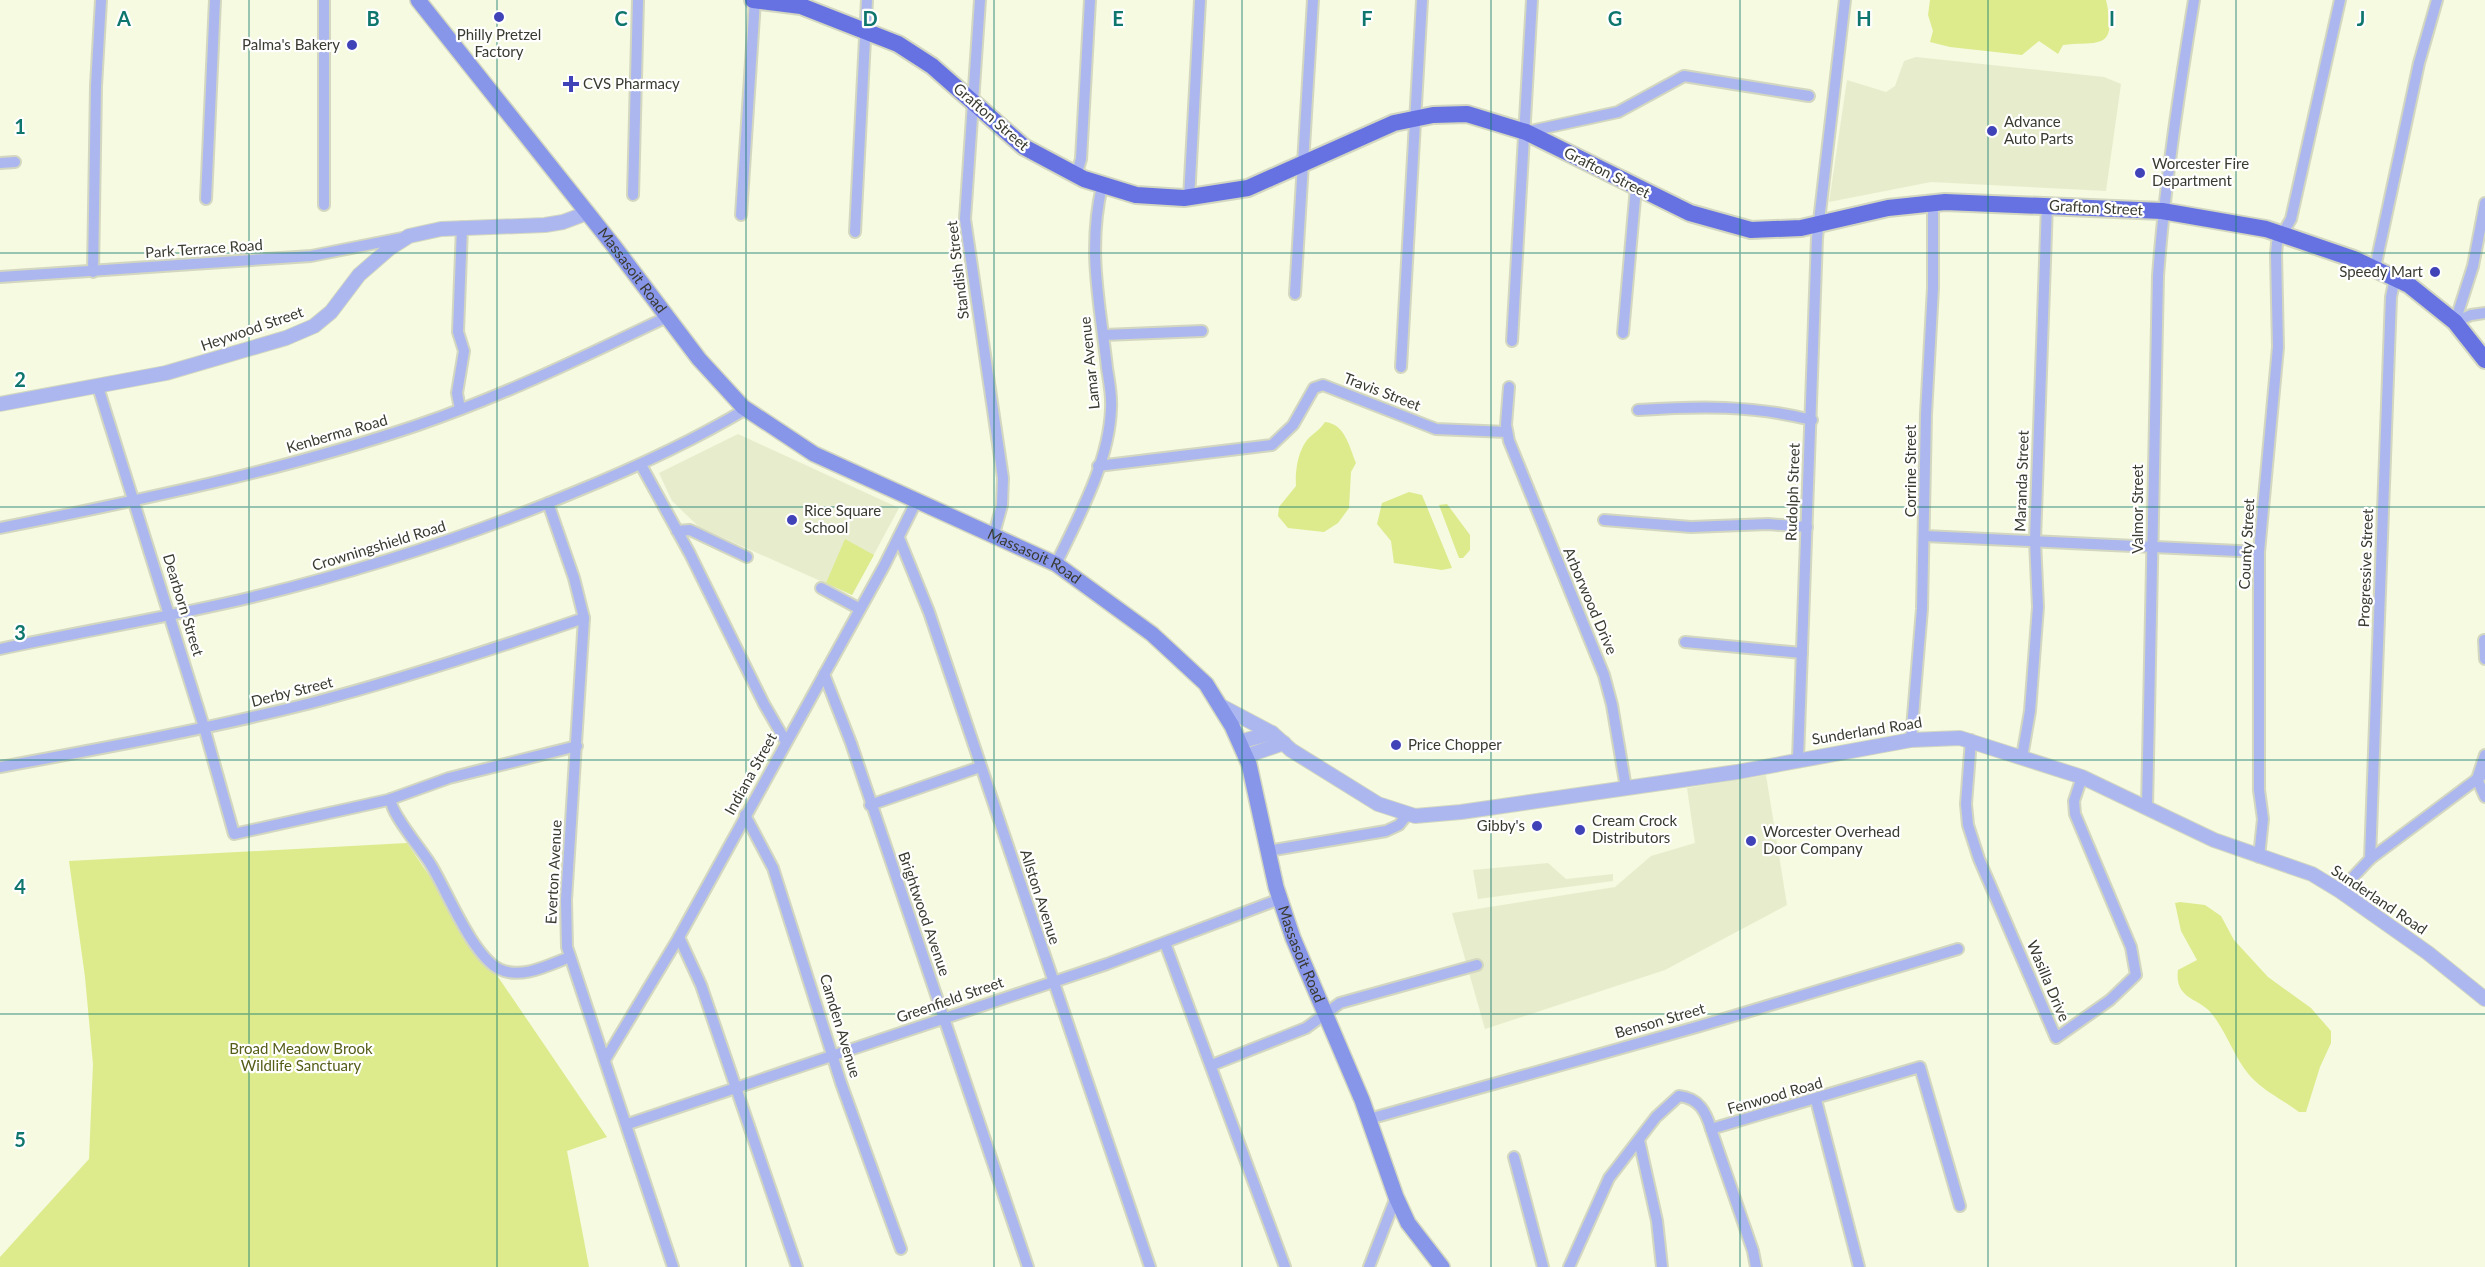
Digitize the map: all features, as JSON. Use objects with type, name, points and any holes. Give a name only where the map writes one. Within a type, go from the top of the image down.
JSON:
[{"type":"highway","name":"Grafton Street","points":[[755,0],[801,6],[865,30],[921,58],[1024,147],[1076,176],[1102,186],[1154,197],[1189,198],[1248,188],[1304,165],[1376,130],[1416,117],[1467,114],[1526,132],[1690,213],[1737,227],[1775,231],[1818,225],[1888,208],[1933,203],[2047,205],[2162,211],[2224,219],[2282,233],[2375,268],[2395,278],[2430,300],[2455,322],[2485,360]]},
{"type":"main road","name":"Massasoit Road","points":[[418,0],[699,359],[746,409],[814,454],[1056,564],[1115,605],[1198,675],[1221,706],[1246,756],[1280,899],[1293,938],[1370,1119],[1396,1197],[1408,1223],[1442,1267]]},
{"type":"street","points":[[93,272],[96,86],[101,0]]},
{"type":"street","points":[[206,199],[214,0]]},
{"type":"street","points":[[324,0],[324,205]]},
{"type":"street","points":[[633,195],[638,0]]},
{"type":"street","points":[[741,215],[755,0]]},
{"type":"street","points":[[855,232],[867,0]]},
{"type":"street","name":"Standish Street","points":[[980,0],[965,219],[1003,478],[1002,505],[994,534]]},
{"type":"street","points":[[1076,176],[1081,159],[1090,0]]},
{"type":"street","points":[[1189,198],[1200,0]]},
{"type":"street","points":[[1294,294],[1313,0]]},
{"type":"street","points":[[1401,367],[1422,0]]},
{"type":"street","points":[[1512,341],[1532,0]]},
{"type":"street","name":"Rudolph Street","points":[[1798,759],[1818,225],[1845,0]]},
{"type":"street","name":"Valmor Street","points":[[2147,807],[2154,398],[2162,211],[2173,125],[2194,0]]},
{"type":"street","name":"County Street","points":[[2259,857],[2263,819],[2259,790],[2259,552],[2278,347],[2276,254],[2282,233],[2291,219],[2340,0]]},
{"type":"street","points":[[2375,268],[2419,63],[2437,0]]},
{"type":"street","points":[[1526,132],[1618,112],[1684,76],[1809,96]]},
{"type":"street","points":[[0,163],[15,162]]},
{"type":"street","name":"Lamar Avenue","points":[[1056,564],[1098,466],[1107,437],[1112,406],[1097,292],[1094,235],[1102,186]]},
{"type":"street","points":[[1623,333],[1636,187]]},
{"type":"street","name":"Corrine Street","points":[[1911,740],[1921,624],[1925,536],[1926,422],[1933,288],[1933,203]]},
{"type":"street","points":[[2455,322],[2473,266],[2485,203]]},
{"type":"street","name":"Maranda Street","points":[[2022,757],[2030,711],[2038,607],[2035,540],[2047,205]]},
{"type":"street","name":"Heywood Street","points":[[0,404],[98,387],[232,356],[286,339],[314,326],[331,312],[359,275],[390,248],[409,236],[462,227],[545,225],[563,222],[587,213]]},
{"type":"street","points":[[460,409],[457,393],[464,351],[458,332],[462,227]]},
{"type":"street","name":"Park Terrace Road","points":[[0,277],[311,256],[409,236]]},
{"type":"street","name":"Progressive Street","points":[[2370,859],[2391,297],[2395,278]]},
{"type":"street","points":[[2455,322],[2471,315],[2485,313]]},
{"type":"street","name":"Kenberma Road","points":[[0,528],[135,500],[255,472],[352,446],[460,409],[557,370],[667,317]]},
{"type":"street","points":[[1104,335],[1202,331]]},
{"type":"street","name":"Travis Street","points":[[1098,466],[1272,445],[1293,425],[1314,388],[1323,385],[1436,429],[1507,432]]},
{"type":"street","name":"Dearborn Street","points":[[98,387],[170,615],[234,834],[391,799]]},
{"type":"street","points":[[1507,432],[1509,387]]},
{"type":"street","points":[[1638,410],[1715,406],[1768,410],[1812,420]]},
{"type":"street","name":"Crowningshield Road","points":[[0,649],[170,615],[353,572],[478,531],[641,465],[709,432],[746,409]]},
{"type":"street","name":"Arborwood Drive","points":[[1507,432],[1604,675],[1612,705],[1626,788]]},
{"type":"street","points":[[641,465],[677,531],[764,704],[786,742]]},
{"type":"street","name":"Indiana Street","points":[[605,1060],[679,937],[899,538],[917,500]]},
{"type":"street","name":"Everton Avenue","points":[[548,503],[574,578],[584,618],[566,900],[570,957],[628,1124],[673,1267]]},
{"type":"street","points":[[1604,520],[1691,527],[1768,524],[1807,527]]},
{"type":"street","points":[[677,531],[690,531],[747,557]]},
{"type":"street","points":[[1925,536],[2259,552]]},
{"type":"street","name":"Allston Avenue","points":[[899,538],[921,591],[1150,1267]]},
{"type":"street","points":[[821,588],[860,609]]},
{"type":"street","name":"Derby Street","points":[[0,767],[204,727],[378,684],[584,618]]},
{"type":"street","points":[[2484,640],[2485,659]]},
{"type":"street","points":[[1684,642],[1802,653]]},
{"type":"street","name":"Brightwood Avenue","points":[[824,674],[854,751],[870,805],[1028,1267]]},
{"type":"street","name":"Sunderland Road","points":[[1221,706],[1272,733],[1364,797],[1407,815],[1425,816],[1737,772],[1911,740],[1939,737],[1971,740],[2082,777],[2214,840],[2312,874],[2428,953],[2483,996]]},
{"type":"street","points":[[1239,742],[1272,733]]},
{"type":"street","name":"Wasilla Drive","points":[[1971,740],[1966,804],[1968,825],[1981,865],[2056,1038],[2110,1000],[2136,975],[2131,946],[2075,814],[2074,801],[2082,777]]},
{"type":"street","points":[[1246,756],[1284,743]]},
{"type":"street","points":[[570,957],[519,973],[503,970],[492,963],[475,943],[431,865],[394,812],[391,799],[449,778],[577,746]]},
{"type":"street","points":[[2485,755],[2481,776],[2485,797]]},
{"type":"street","points":[[870,805],[980,767]]},
{"type":"street","points":[[2340,891],[2370,859],[2481,776]]},
{"type":"street","name":"Camden Avenue","points":[[745,815],[773,868],[810,978],[832,1056],[901,1249]]},
{"type":"street","points":[[1268,851],[1386,831],[1399,825],[1407,815]]},
{"type":"street","name":"Greenfield Street","points":[[628,1124],[1165,943],[1280,899]]},
{"type":"street","points":[[679,937],[695,969],[796,1267]]},
{"type":"street","points":[[1165,943],[1285,1267]]},
{"type":"street","name":"Benson Street","points":[[1370,1119],[1700,1026],[1958,949]]},
{"type":"street","points":[[1212,1065],[1306,1028],[1340,1003],[1477,965]]},
{"type":"street","name":"Fenwood Road","points":[[1569,1267],[1609,1178],[1664,1108],[1679,1096],[1690,1099],[1702,1107],[1711,1130],[1816,1100],[1920,1066],[1959,1206]]},
{"type":"street","points":[[1816,1100],[1859,1267]]},
{"type":"street","points":[[1711,1130],[1753,1251],[1756,1267]]},
{"type":"street","points":[[1638,1140],[1657,1221],[1662,1267]]},
{"type":"street","points":[[1514,1157],[1543,1267]]},
{"type":"street","points":[[1370,1267],[1396,1197]]},
{"type":"shaded area","points":[[1916,57],[2104,77],[2121,84],[2106,191],[1931,182],[1829,202],[1847,80],[1886,92],[1895,86],[1904,61]]},
{"type":"shaded area","name":"Rice Square School","points":[[738,434],[899,508],[852,595],[699,527],[672,501],[659,473]]},
{"type":"shaded area","points":[[1766,775],[1787,905],[1665,970],[1485,1029],[1452,913],[1615,887],[1651,856],[1695,843],[1687,788]]},
{"type":"shaded area","points":[[1548,863],[1566,879],[1613,874],[1613,881],[1478,899],[1473,870]]},
{"type":"green space","points":[[1930,0],[2106,0],[2109,28],[2107,36],[2102,40],[2095,43],[2063,45],[2058,54],[2039,41],[2022,55],[1950,47],[1930,42],[1933,31],[1928,15]]},
{"type":"green space","points":[[1325,422],[1342,431],[1356,463],[1351,472],[1349,508],[1338,523],[1324,532],[1288,528],[1278,516],[1279,507],[1296,486],[1297,466],[1303,446]]},
{"type":"green space","points":[[1409,492],[1422,495],[1452,568],[1442,570],[1394,563],[1391,541],[1377,524],[1382,503]]},
{"type":"green space","points":[[1447,504],[1470,535],[1470,550],[1463,558],[1459,558],[1439,505]]},
{"type":"green space","points":[[845,539],[874,555],[852,595],[826,583]]},
{"type":"green space","name":"Broad Meadow Brook Wildlife Sanctuary","points":[[407,843],[607,1137],[567,1151],[589,1267],[0,1267],[0,1257],[89,1159],[93,1064],[85,977],[69,861]]},
{"type":"green space","points":[[2175,903],[2205,905],[2221,916],[2234,940],[2268,977],[2311,1008],[2331,1031],[2331,1043],[2320,1067],[2306,1112],[2299,1112],[2254,1080],[2247,1073],[2212,1014],[2184,993],[2180,987],[2178,970],[2197,960],[2181,931]]},
{"type":"place","name":"Philly Pretzel Factory","points":[[499,17]]},
{"type":"place","name":"Palma's Bakery","points":[[352,45]]},
{"type":"place","name":"CVS Pharmacy","points":[[571,84]]},
{"type":"place","name":"Advance Auto Parts","points":[[1992,131]]},
{"type":"place","name":"Worcester Fire Department","points":[[2140,173]]},
{"type":"place","name":"Speedy Mart","points":[[2435,272]]},
{"type":"place","name":"Rice Square School","points":[[792,520]]},
{"type":"place","name":"Price Chopper","points":[[1396,745]]},
{"type":"place","name":"Gibby's","points":[[1537,826]]},
{"type":"place","name":"Cream Crock Distributors","points":[[1580,830]]},
{"type":"place","name":"Worcester Overhead Door Company","points":[[1751,841]]}]
